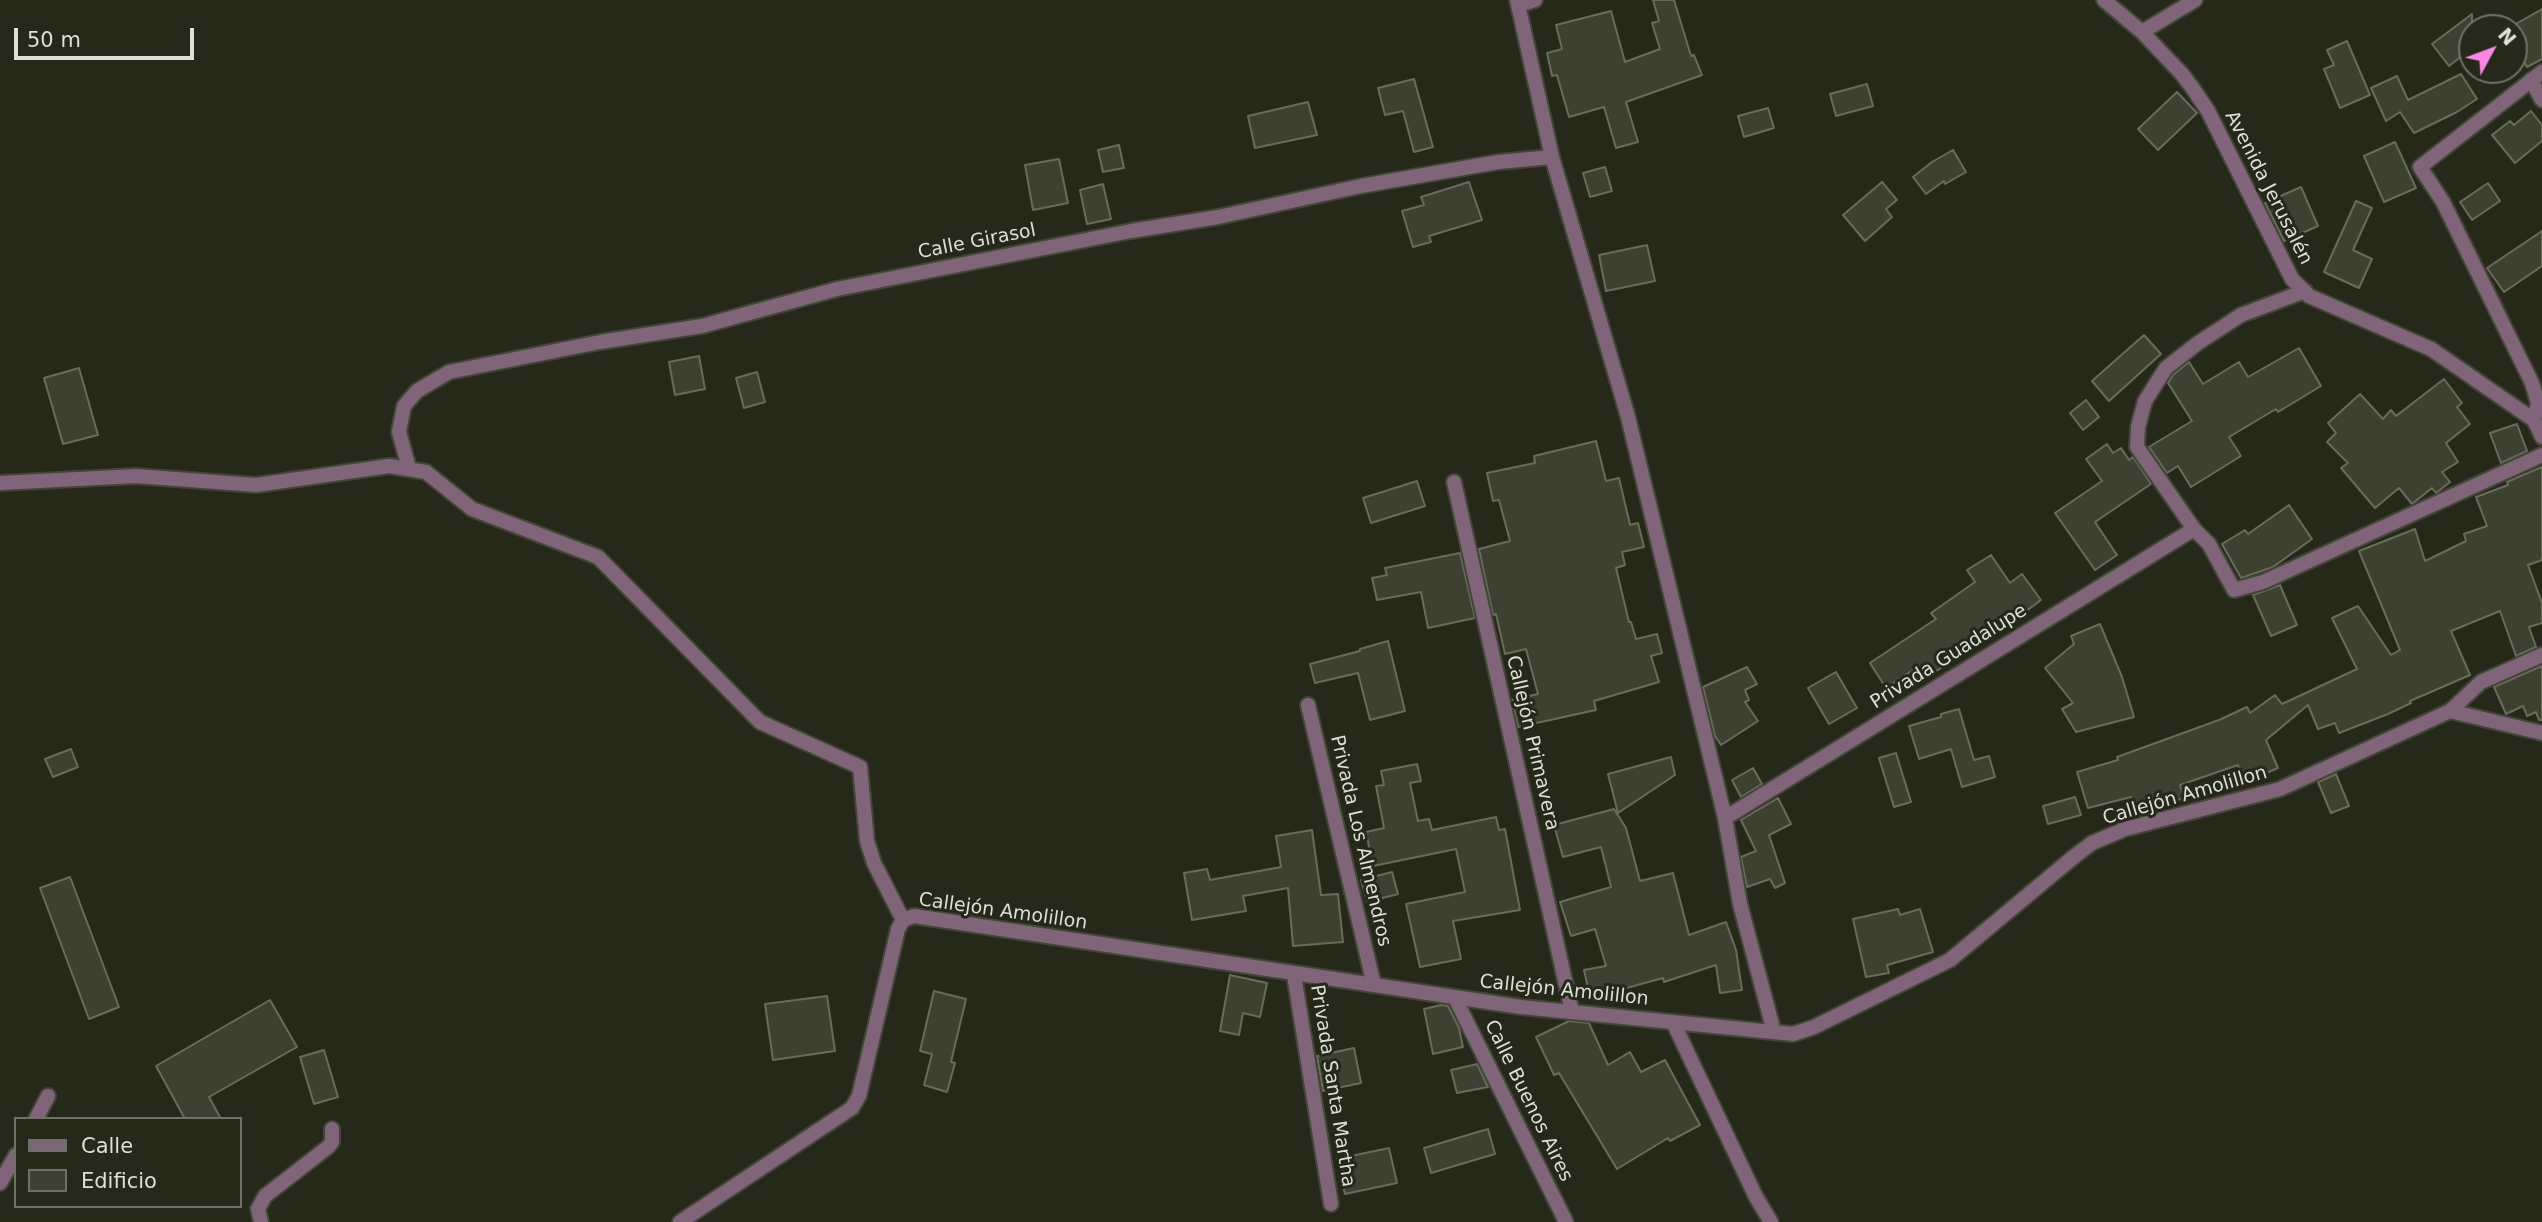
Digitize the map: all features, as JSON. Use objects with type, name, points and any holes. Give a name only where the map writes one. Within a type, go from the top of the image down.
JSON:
[{"type":"street","points":[[1535,0],[1517,2],[1552,157],[1628,417],[1725,818],[1740,904],[1774,1032]]},
{"type":"street","name":"Avenida Jerusalén","points":[[2104,0],[2142,32],[2182,74],[2208,111],[2292,279],[2309,296],[2431,349],[2534,420]]},
{"type":"street","points":[[2142,32],[2195,0]]},
{"type":"street","points":[[2542,100],[2537,76],[2420,167],[2443,202],[2532,383],[2538,403],[2534,420],[2542,438]]},
{"type":"street","name":"Calle Girasol","points":[[409,468],[399,432],[404,406],[417,391],[450,372],[600,342],[702,326],[837,289],[1131,231],[1218,217],[1361,186],[1498,162],[1552,157]]},
{"type":"street","points":[[2305,292],[2241,315],[2197,343],[2166,368],[2145,401],[2138,427],[2137,447],[2194,529],[2209,544],[2235,590],[2263,582],[2542,455]]},
{"type":"street","points":[[0,483],[136,476],[256,485],[389,466],[426,472],[472,509],[598,557],[760,722],[860,767],[870,852],[904,920]]},
{"type":"street","name":"Callejón Primavera","points":[[1454,482],[1572,1012]]},
{"type":"street","name":"Privada Guadalupe","points":[[1725,818],[2194,529]]},
{"type":"street","name":"Callejón Amolillon","points":[[680,1222],[852,1108],[859,1097],[898,929],[904,920],[914,916],[1455,998],[1793,1034],[1814,1027],[1950,960],[2092,843],[2125,829],[2280,789],[2450,711],[2482,682],[2542,655]]},
{"type":"street","name":"Privada Los Almendros","points":[[1308,705],[1374,985]]},
{"type":"street","points":[[2450,711],[2542,733]]},
{"type":"street","name":"Privada Santa Martha","points":[[1294,975],[1331,1204]]},
{"type":"street","name":"Calle Buenos Aires","points":[[1455,998],[1566,1222]]},
{"type":"street","points":[[1673,1022],[1756,1197],[1771,1222]]},
{"type":"street","points":[[37,1117],[48,1096]]},
{"type":"street","points":[[261,1222],[258,1209],[265,1196],[332,1142],[332,1129]]},
{"type":"street","points":[[0,1183],[14,1158]]},
{"type":"building","points":[[1653,0],[1674,0],[1691,56],[1694,55],[1702,75],[1626,102],[1638,142],[1616,148],[1604,107],[1569,117],[1557,75],[1552,76],[1547,53],[1562,49],[1556,25],[1611,11],[1625,62],[1660,49],[1652,23],[1659,21]]},
{"type":"building","points":[[2542,9],[2542,59],[2528,66],[2528,17]]},
{"type":"building","points":[[2458,24],[2458,59],[2449,66],[2432,44]]},
{"type":"building","points":[[2347,41],[2370,95],[2340,108],[2324,69],[2334,65],[2327,50]]},
{"type":"building","points":[[2458,75],[2458,84],[2467,84],[2477,99],[2414,133],[2400,112],[2386,121],[2371,88],[2397,76],[2408,100]]},
{"type":"building","points":[[1414,79],[1433,147],[1414,152],[1403,111],[1385,115],[1378,88]]},
{"type":"building","points":[[1867,84],[1873,106],[1836,116],[1830,94]]},
{"type":"building","points":[[2177,92],[2197,113],[2158,150],[2138,129]]},
{"type":"building","points":[[1308,102],[1317,135],[1255,148],[1248,116]]},
{"type":"building","points":[[1768,108],[1774,128],[1744,137],[1738,116]]},
{"type":"building","points":[[2531,111],[2542,125],[2542,141],[2515,163],[2492,135],[2510,121],[2514,125]]},
{"type":"building","points":[[2395,142],[2416,188],[2384,202],[2364,156]]},
{"type":"building","points":[[1119,145],[1124,168],[1103,172],[1098,150]]},
{"type":"building","points":[[1953,150],[1966,172],[1945,184],[1944,181],[1926,194],[1913,177]]},
{"type":"building","points":[[1059,159],[1068,203],[1033,210],[1025,165]]},
{"type":"building","points":[[1605,167],[1612,191],[1590,197],[1583,173]]},
{"type":"building","points":[[1469,182],[1482,220],[1429,236],[1431,242],[1413,247],[1402,211],[1424,205],[1421,197]]},
{"type":"building","points":[[1882,182],[1897,200],[1886,209],[1892,217],[1865,241],[1843,215]]},
{"type":"building","points":[[2488,183],[2500,201],[2472,220],[2460,202]]},
{"type":"building","points":[[1103,184],[1111,219],[1087,224],[1080,190]]},
{"type":"building","points":[[2301,187],[2318,226],[2284,241],[2265,203]]},
{"type":"building","points":[[2356,201],[2372,208],[2353,250],[2372,259],[2359,288],[2324,272]]},
{"type":"building","points":[[2542,231],[2542,266],[2504,292],[2487,268]]},
{"type":"building","points":[[1647,245],[1655,281],[1606,291],[1599,255]]},
{"type":"building","points":[[2144,335],[2161,354],[2109,401],[2092,381]]},
{"type":"building","points":[[2299,348],[2321,386],[2229,437],[2241,456],[2191,487],[2178,466],[2167,473],[2149,447],[2192,421],[2168,383],[2173,375],[2189,362],[2203,384],[2239,362],[2248,377]]},
{"type":"building","points":[[699,356],[705,389],[675,395],[669,362]]},
{"type":"building","points":[[79,368],[98,435],[63,444],[44,378]]},
{"type":"building","points":[[757,372],[765,402],[744,408],[736,378]]},
{"type":"building","points":[[2444,379],[2462,403],[2457,407],[2470,424],[2446,443],[2458,462],[2442,472],[2450,482],[2436,493],[2432,488],[2412,504],[2399,488],[2375,508],[2341,468],[2348,463],[2327,442],[2336,433],[2328,423],[2360,394],[2383,419],[2391,410],[2396,416]]},
{"type":"building","points":[[2086,400],[2099,417],[2083,430],[2070,413]]},
{"type":"building","points":[[2517,424],[2527,451],[2501,463],[2490,433]]},
{"type":"building","points":[[1596,441],[1606,481],[1619,478],[1630,525],[1638,523],[1644,547],[1622,552],[1625,565],[1616,568],[1629,622],[1636,639],[1657,634],[1662,653],[1651,656],[1659,682],[1594,701],[1596,710],[1518,727],[1512,700],[1538,694],[1526,649],[1505,654],[1496,614],[1493,615],[1479,549],[1510,541],[1499,500],[1493,501],[1487,473],[1535,463],[1534,456]]},
{"type":"building","points":[[2107,444],[2113,453],[2121,448],[2129,460],[2133,457],[2151,484],[2095,522],[2117,555],[2095,570],[2055,513],[2102,481],[2086,459]]},
{"type":"building","points":[[2542,467],[2542,560],[2528,565],[2542,603],[2542,623],[2529,627],[2536,647],[2516,656],[2500,611],[2451,631],[2470,675],[2410,701],[2411,703],[2388,714],[2339,733],[2335,723],[2318,729],[2308,705],[2266,740],[2278,768],[2245,782],[2238,765],[2180,785],[2184,798],[2165,804],[2162,797],[2135,807],[2131,797],[2088,808],[2077,772],[2118,760],[2117,757],[2247,707],[2250,713],[2275,695],[2282,704],[2357,669],[2332,618],[2358,606],[2391,655],[2400,650],[2359,551],[2415,529],[2425,561],[2466,541],[2464,534],[2487,526],[2476,497],[2508,485],[2507,482]]},
{"type":"building","points":[[1417,481],[1425,506],[1371,523],[1363,498]]},
{"type":"building","points":[[2289,505],[2312,539],[2273,567],[2241,578],[2222,544],[2245,530],[2248,534]]},
{"type":"building","points":[[1460,553],[1475,618],[1428,628],[1421,592],[1377,600],[1372,578],[1387,575],[1385,568]]},
{"type":"building","points":[[1991,555],[2010,583],[2022,574],[2041,600],[1990,638],[1923,679],[1916,668],[1886,688],[1870,663],[1936,619],[1931,613],[1975,582],[1967,570]]},
{"type":"building","points":[[2280,585],[2297,625],[2271,636],[2253,595]]},
{"type":"building","points":[[2100,624],[2122,677],[2134,717],[2076,732],[2062,709],[2073,703],[2045,668],[2074,644],[2071,636]]},
{"type":"building","points":[[1388,641],[1405,711],[1370,720],[1358,673],[1315,683],[1310,664]]},
{"type":"building","points":[[2542,666],[2542,720],[2539,720],[2536,712],[2527,716],[2523,706],[2506,714],[2494,687]]},
{"type":"building","points":[[1747,667],[1757,684],[1745,690],[1749,700],[1745,702],[1758,721],[1721,745],[1715,736],[1703,687]]},
{"type":"building","points":[[1836,672],[1857,708],[1829,724],[1808,688]]},
{"type":"building","points":[[1959,709],[1974,760],[1989,756],[1995,777],[1962,787],[1951,749],[1919,759],[1909,726]]},
{"type":"building","points":[[71,749],[78,767],[53,777],[45,759]]},
{"type":"building","points":[[1896,753],[1911,802],[1894,807],[1879,758]]},
{"type":"building","points":[[1671,757],[1675,775],[1618,813],[1608,774]]},
{"type":"building","points":[[1417,764],[1421,781],[1410,783],[1418,821],[1429,819],[1432,830],[1496,817],[1499,830],[1505,829],[1520,910],[1453,921],[1461,959],[1420,967],[1406,904],[1465,892],[1456,849],[1373,866],[1366,832],[1384,828],[1376,786],[1384,785],[1381,771]]},
{"type":"building","points":[[1753,768],[1762,784],[1741,797],[1732,780]]},
{"type":"building","points":[[2336,774],[2349,806],[2331,813],[2318,782]]},
{"type":"building","points":[[2075,797],[2081,815],[2048,824],[2043,806]]},
{"type":"building","points":[[1778,798],[1791,824],[1769,835],[1785,883],[1775,888],[1770,879],[1747,887],[1741,857],[1756,851],[1741,820]]},
{"type":"building","points":[[1614,809],[1626,828],[1640,881],[1673,873],[1689,935],[1726,922],[1736,950],[1742,990],[1720,993],[1716,965],[1664,982],[1663,978],[1590,998],[1584,970],[1606,966],[1595,929],[1571,936],[1560,902],[1611,887],[1601,847],[1563,857],[1554,825]]},
{"type":"building","points":[[1312,830],[1321,895],[1338,894],[1343,942],[1293,946],[1288,888],[1243,896],[1246,911],[1192,920],[1184,873],[1207,869],[1210,880],[1281,867],[1276,836]]},
{"type":"building","points":[[1392,872],[1398,894],[1367,902],[1361,880]]},
{"type":"building","points":[[70,877],[119,1007],[89,1019],[40,888]]},
{"type":"building","points":[[1898,909],[1900,915],[1920,909],[1933,952],[1887,965],[1889,973],[1866,977],[1853,919]]},
{"type":"building","points":[[1230,975],[1267,983],[1260,1017],[1243,1013],[1239,1035],[1220,1031]]},
{"type":"building","points":[[934,991],[966,999],[947,1092],[924,1085],[932,1054],[920,1051]]},
{"type":"building","points":[[827,996],[835,1051],[773,1060],[765,1004]]},
{"type":"building","points":[[270,1000],[297,1047],[209,1097],[220,1117],[184,1117],[156,1066]]},
{"type":"building","points":[[1448,1006],[1459,1028],[1463,1047],[1433,1054],[1424,1009]]},
{"type":"building","points":[[1569,1021],[1589,1023],[1608,1065],[1630,1052],[1641,1072],[1665,1060],[1700,1125],[1670,1141],[1668,1138],[1617,1169],[1559,1073],[1554,1075],[1536,1037]]},
{"type":"building","points":[[1354,1048],[1361,1083],[1323,1091],[1317,1056]]},
{"type":"building","points":[[324,1050],[338,1097],[314,1104],[300,1057]]},
{"type":"building","points":[[1477,1064],[1488,1087],[1457,1093],[1451,1070]]},
{"type":"building","points":[[1488,1129],[1495,1154],[1431,1173],[1424,1148]]},
{"type":"building","points":[[1389,1148],[1397,1183],[1345,1194],[1337,1159]]}]
